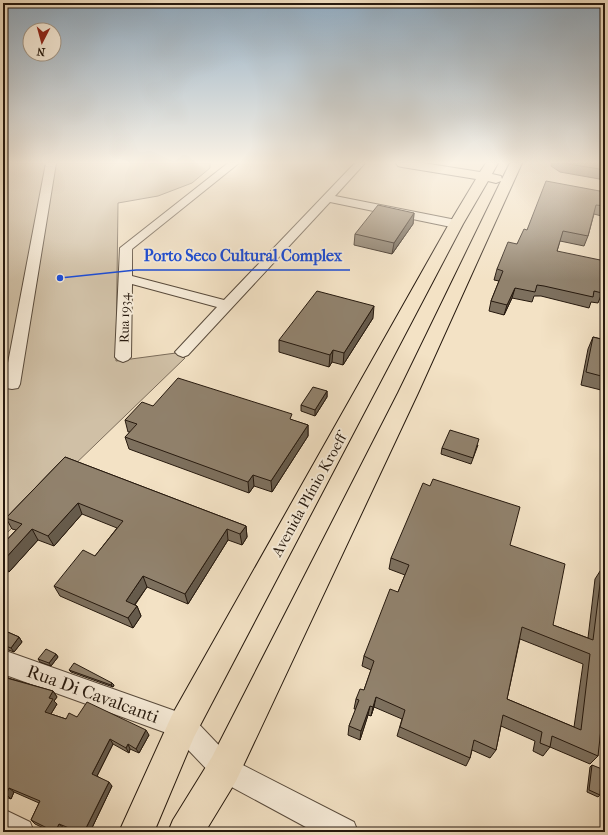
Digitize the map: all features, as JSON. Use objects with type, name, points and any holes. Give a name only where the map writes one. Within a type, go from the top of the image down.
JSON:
[{"type":"main road","name":"Avenida Plínio Kroeff","points":[[136,832],[183,726],[456,224],[474,202]]},
{"type":"main road","points":[[185,832],[224,769],[408,393],[487,202]]},
{"type":"street","points":[[12,384],[44,202]]},
{"type":"street","name":"Rua 1934","points":[[123,357],[128,246],[184,202]]},
{"type":"street","points":[[183,352],[322,202]]},
{"type":"street","points":[[346,202],[456,224]]},
{"type":"street","points":[[126,278],[227,305]]},
{"type":"street","name":"Rua Di Cavalcanti","points":[[3,662],[183,726]]},
{"type":"street","points":[[183,726],[224,769],[344,832]]},
{"type":"street","points":[[3,823],[20,832]]},
{"type":"shaded area","points":[[3,202],[124,202],[118,203],[116,361],[176,353],[185,358],[69,470],[3,537]]},
{"type":"building","points":[[538,202],[605,202],[605,206],[596,205],[588,236],[563,231],[557,251],[605,261],[605,277],[602,293],[594,291],[593,297],[537,285],[535,292],[515,288],[507,305],[491,301],[503,271],[497,269],[508,242],[517,244],[524,229],[527,230]]},
{"type":"building","points":[[378,205],[414,213],[394,243],[355,234]]},
{"type":"building","points":[[317,291],[374,306],[344,353],[333,350],[330,355],[279,340]]},
{"type":"building","points":[[593,337],[605,340],[605,377],[586,372]]},
{"type":"building","points":[[178,378],[292,414],[290,419],[308,425],[271,481],[253,475],[248,482],[125,437],[137,424],[125,420],[142,402],[153,406]]},
{"type":"building","points":[[313,387],[327,391],[315,410],[301,405]]},
{"type":"building","points":[[450,430],[479,439],[473,458],[442,448]]},
{"type":"building","points":[[65,457],[246,526],[240,534],[227,529],[185,594],[143,576],[126,601],[137,606],[128,618],[54,586],[83,550],[95,556],[123,521],[78,503],[48,536],[32,529],[3,561],[3,544],[22,524],[6,518]]},
{"type":"building","points":[[433,479],[520,507],[510,545],[565,564],[553,625],[593,640],[602,568],[605,568],[605,692],[598,756],[552,736],[550,747],[540,743],[542,732],[503,715],[496,750],[474,740],[470,758],[400,727],[405,710],[376,697],[373,707],[370,706],[361,731],[349,726],[359,700],[356,699],[360,689],[364,690],[374,661],[364,656],[390,589],[398,592],[409,565],[391,558],[423,483],[430,486]],"holes":[[[522,627],[590,654],[581,730],[507,699]]]},
{"type":"building","points":[[3,630],[19,637],[11,648],[3,645]]},
{"type":"building","points":[[46,649],[56,654],[49,663],[38,659]]},
{"type":"building","points":[[74,663],[112,683],[111,685],[69,670]]},
{"type":"building","points":[[3,677],[53,691],[49,698],[53,699],[45,712],[66,719],[69,713],[77,717],[87,702],[146,730],[136,749],[128,744],[126,748],[110,739],[92,774],[109,782],[84,832],[79,832],[59,824],[55,832],[31,820],[40,801],[9,788],[6,794],[3,793]]},
{"type":"building","points":[[592,765],[602,769],[600,795],[589,790]]},
{"type":"place","name":"Porto Seco Cultural Complex","points":[[60,278]]}]
